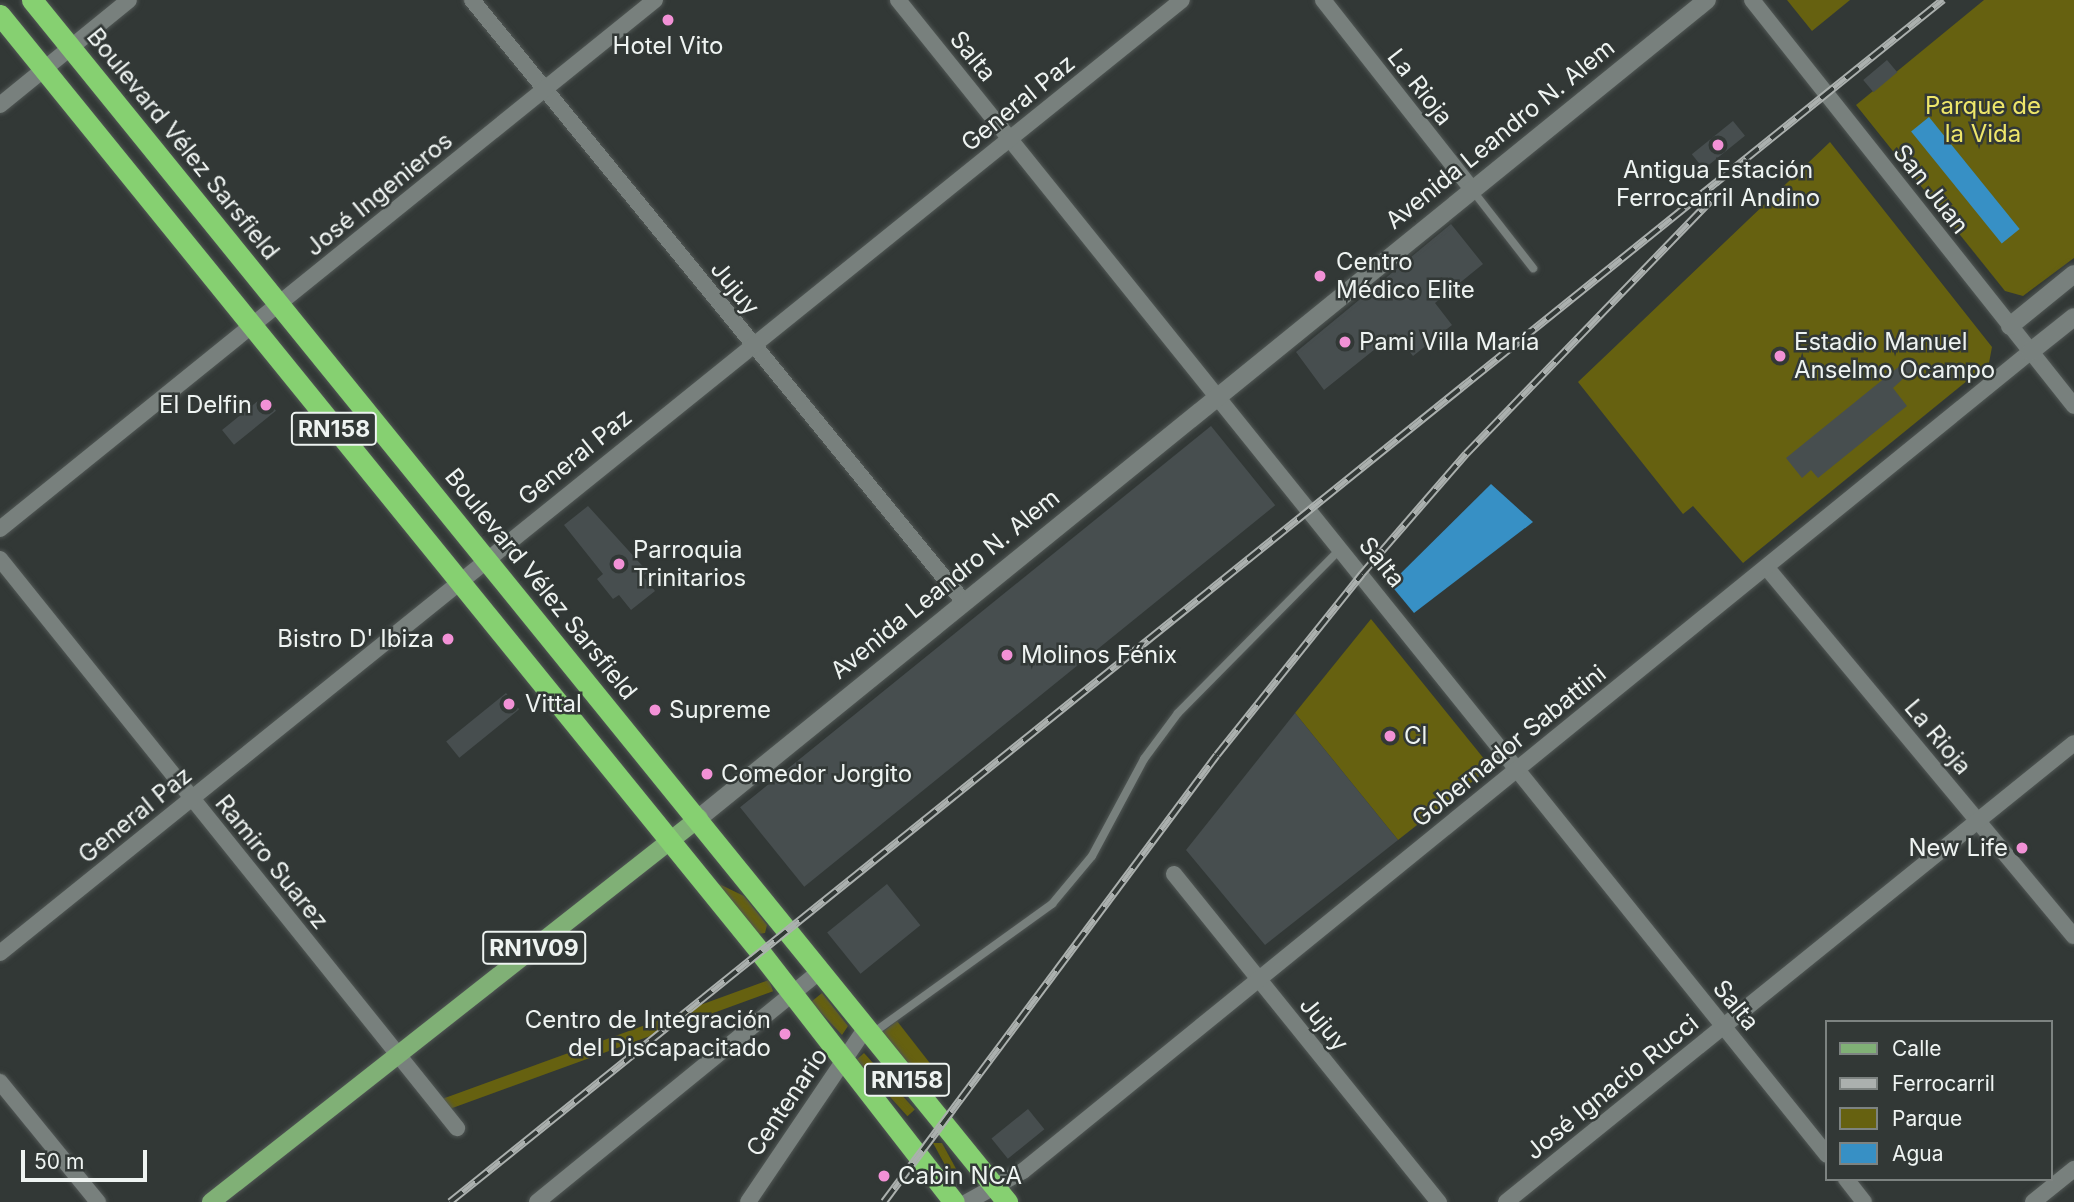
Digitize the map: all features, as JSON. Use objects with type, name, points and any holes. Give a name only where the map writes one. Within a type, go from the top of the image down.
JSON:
[{"type":"highway","name":"Boulevard Vélez Sarsfield","points":[[32,0],[699,818],[1001,1195]]},
{"type":"highway","name":"RN158","points":[[0,15],[792,994],[954,1202]]},
{"type":"main road","name":"Avenida Leandro N. Alem","points":[[211,1202],[699,818]]},
{"type":"street","points":[[0,105],[129,0]]},
{"type":"street","name":"Jujuy","points":[[472,0],[964,602]]},
{"type":"street","name":"José Ingenieros","points":[[0,529],[656,0]]},
{"type":"street","name":"Salta","points":[[898,0],[1826,1155]]},
{"type":"street","name":"General Paz","points":[[0,953],[751,344],[1182,0]]},
{"type":"street","name":"La Rioja","points":[[1323,0],[1471,188]]},
{"type":"street","name":"Avenida Leandro N. Alem","points":[[699,818],[1216,393],[1707,0]]},
{"type":"street","name":"San Juan","points":[[1752,0],[2074,406]]},
{"type":"street","points":[[2010,326],[2074,274]]},
{"type":"street","name":"Gobernador Sabattini","points":[[968,1202],[1001,1195],[1259,981],[2074,317]]},
{"type":"street","name":"Ramiro Suarez","points":[[0,559],[457,1128]]},
{"type":"street","name":"La Rioja","points":[[1767,568],[2074,936]]},
{"type":"street","name":"José Ignacio Rucci","points":[[1506,1202],[2074,743]]},
{"type":"street","name":"Jujuy","points":[[1174,874],[1438,1202]]},
{"type":"street","points":[[537,1202],[820,971]]},
{"type":"street","name":"Centenario","points":[[748,1202],[843,1059],[869,1031]]},
{"type":"street","points":[[0,1082],[98,1202]]},
{"type":"street","points":[[2033,1202],[2074,1168]]},
{"type":"street","points":[[1848,1181],[1864,1202]]},
{"type":"lane","name":"La Rioja","points":[[1471,188],[1533,268]]},
{"type":"lane","points":[[869,1031],[1052,904],[1092,856],[1144,759],[1178,713],[1341,548]]},
{"type":"green space","points":[[1787,0],[1850,0],[1812,31]]},
{"type":"green space","name":"Parque de la Vida","points":[[1984,0],[2074,0],[2074,258],[2023,296],[2005,291],[1856,105]]},
{"type":"green space","points":[[1830,142],[1992,347],[1989,363],[1743,563],[1693,506],[1683,514],[1578,382]]},
{"type":"green space","name":"Cl","points":[[1371,619],[1485,760],[1482,774],[1398,840],[1295,713]]},
{"type":"green space","points":[[717,883],[744,896],[767,925],[765,933],[757,934]]},
{"type":"green space","points":[[769,980],[773,991],[441,1112],[437,1101]]},
{"type":"green space","points":[[822,993],[848,1026],[842,1035],[811,1002]]},
{"type":"green space","points":[[897,1021],[948,1086],[932,1099],[881,1033]]},
{"type":"green space","points":[[864,1053],[915,1109],[907,1116],[857,1060]]},
{"type":"green space","points":[[933,1143],[942,1143],[960,1176],[951,1176]]},
{"type":"water","points":[[1929,117],[2020,229],[2002,243],[1911,131]]},
{"type":"water","points":[[1491,484],[1533,522],[1414,613],[1390,584]]},
{"type":"building","points":[[1887,60],[1897,72],[1874,92],[1863,80]]},
{"type":"building","name":"Antigua Estación Ferrocarril Andino","points":[[1733,121],[1745,136],[1704,169],[1692,154]]},
{"type":"building","points":[[1451,224],[1483,264],[1435,303],[1452,325],[1413,356],[1395,333],[1324,390],[1296,352]]},
{"type":"building","points":[[1907,360],[1914,369],[1893,388],[1907,406],[1818,478],[1811,470],[1802,478],[1786,458]]},
{"type":"building","points":[[264,396],[276,411],[234,445],[222,430]]},
{"type":"building","name":"Molinos Fénix","points":[[1211,426],[1275,505],[804,887],[740,807]]},
{"type":"building","name":"Parroquia Trinitarios","points":[[588,506],[648,572],[643,576],[655,591],[631,610],[619,595],[613,599],[597,579],[603,574],[564,525]]},
{"type":"building","points":[[506,693],[519,709],[459,758],[446,741]]},
{"type":"building","points":[[1295,713],[1398,840],[1265,945],[1186,850]]},
{"type":"building","points":[[887,884],[920,925],[861,974],[827,932]]},
{"type":"building","points":[[1028,1109],[1044,1129],[1008,1159],[991,1139]]},
{"type":"railway","points":[[450,1202],[1943,0]]},
{"type":"railway","points":[[884,1202],[1217,755],[1362,574],[1466,454],[1712,199]]},
{"type":"place","name":"Hotel Vito","points":[[668,20]]},
{"type":"place","name":"Antigua Estación Ferrocarril Andino","points":[[1718,145]]},
{"type":"place","name":"Centro Médico Elite","points":[[1320,276]]},
{"type":"place","name":"Pami Villa María","points":[[1345,342]]},
{"type":"place","name":"Estadio Manuel Anselmo Ocampo","points":[[1780,356]]},
{"type":"place","name":"El Delfin","points":[[266,405]]},
{"type":"place","name":"Parroquia Trinitarios","points":[[619,564]]},
{"type":"place","name":"Bistro D' Ibiza","points":[[448,639]]},
{"type":"place","name":"Molinos Fénix","points":[[1007,655]]},
{"type":"place","name":"Vittal","points":[[509,704]]},
{"type":"place","name":"Supreme","points":[[655,710]]},
{"type":"place","name":"Cl","points":[[1390,736]]},
{"type":"place","name":"Comedor Jorgito","points":[[707,774]]},
{"type":"place","name":"New Life","points":[[2022,848]]},
{"type":"place","name":"Centro de Integración del Discapacitado","points":[[785,1034]]},
{"type":"place","name":"Cabin NCA","points":[[884,1176]]}]
